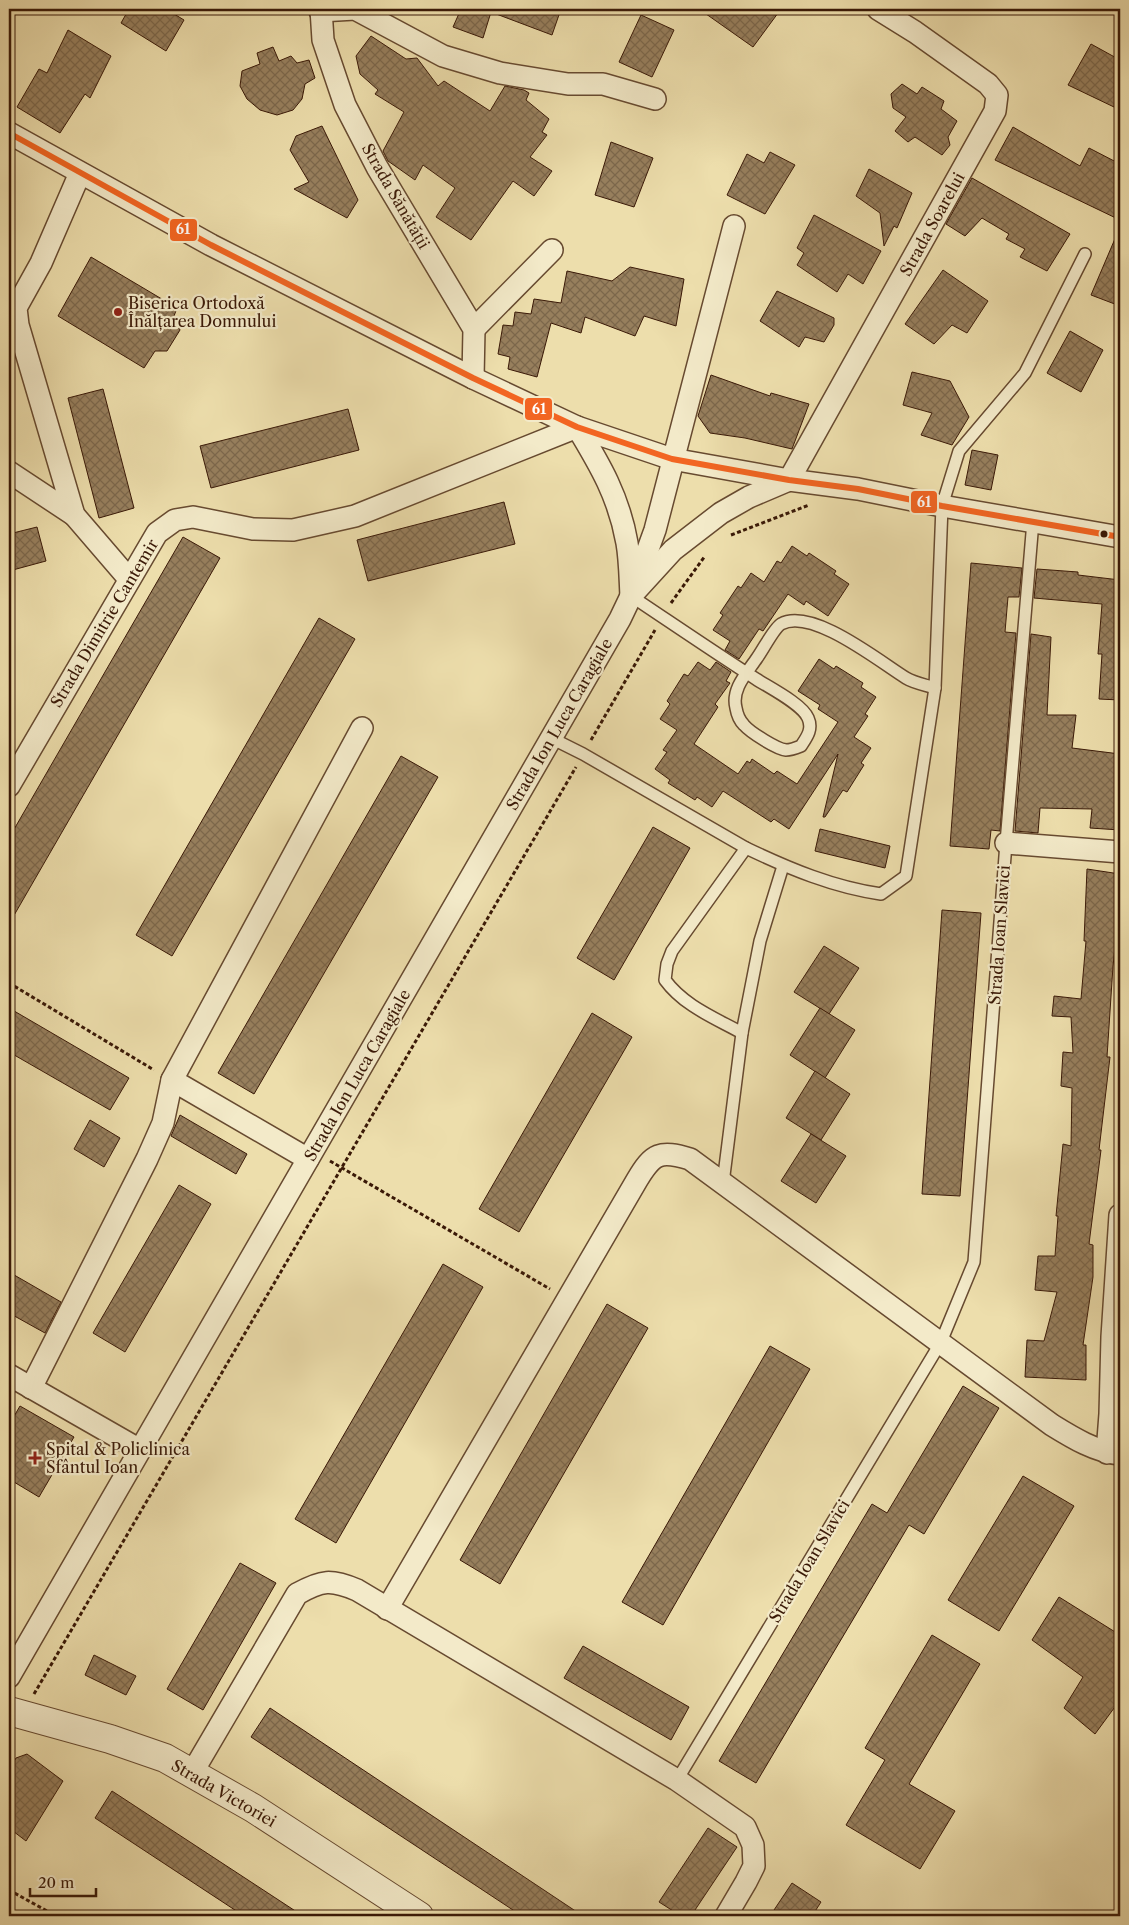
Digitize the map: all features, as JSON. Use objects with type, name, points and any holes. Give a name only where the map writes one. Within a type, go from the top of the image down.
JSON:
[{"type":"street","name":"Strada Soarelui","points":[[789,480],[995,111],[997,96],[988,84],[915,32],[878,9]]},
{"type":"street","name":"Strada Sănătății","points":[[474,328],[377,167],[345,105],[324,40],[320,10],[355,10],[443,56],[500,73],[568,84],[603,84],[655,99]]},
{"type":"street","points":[[9,133],[211,245],[473,378],[577,427],[672,459],[789,480],[858,489],[942,506],[1120,537]]},
{"type":"street","points":[[74,515],[18,326],[16,308],[41,263],[80,173]]},
{"type":"street","name":"Strada Ion Luca Caragiale","points":[[9,1677],[620,619],[631,596],[655,530],[734,226]]},
{"type":"street","points":[[473,378],[474,328],[552,250]]},
{"type":"street","points":[[577,427],[605,473],[618,507],[628,544],[631,596]]},
{"type":"street","name":"Strada Dimitrie Cantemir","points":[[9,786],[157,533],[174,520],[193,517],[253,529],[293,530],[355,516],[577,427]]},
{"type":"street","points":[[9,472],[74,515],[129,579]]},
{"type":"street","points":[[631,596],[672,550],[721,512],[749,497],[789,480]]},
{"type":"street","points":[[31,1388],[147,1160],[163,1123],[172,1080],[362,728]]},
{"type":"street","points":[[1006,843],[1120,852]]},
{"type":"street","points":[[172,1080],[310,1155]]},
{"type":"street","points":[[387,1609],[647,1162],[659,1155],[671,1153],[690,1159],[1052,1425],[1069,1436],[1114,1453],[1110,1414],[1112,1337],[1120,1215]]},
{"type":"street","points":[[9,1375],[140,1450]]},
{"type":"street","points":[[192,1773],[297,1594],[316,1584],[339,1583],[357,1590],[677,1780],[744,1827],[753,1844],[754,1866],[726,1916]]},
{"type":"street","name":"Strada Victoriei","points":[[15,1714],[110,1739],[165,1758],[253,1808],[419,1916]]},
{"type":"lane","points":[[551,738],[583,754],[746,848],[803,874],[855,890],[881,894],[906,876],[935,688],[942,506],[959,451],[1025,373],[1085,254]]},
{"type":"lane","name":"Strada Ioan Slavici","points":[[677,1780],[941,1342],[974,1262],[1006,843],[1034,521]]},
{"type":"lane","points":[[631,596],[662,617],[747,673],[801,709],[805,713],[810,732],[801,746],[788,750],[776,747],[744,726],[739,717],[734,699],[737,689],[747,673],[779,625],[790,620],[804,622],[844,636],[908,679],[935,688]]},
{"type":"lane","points":[[742,1033],[702,1012],[674,992],[665,980],[667,964],[672,951],[746,848]]},
{"type":"lane","points":[[723,1183],[742,1033],[760,941],[783,866]]},
{"type":"path","points":[[726,539],[733,533],[816,503]]},
{"type":"path","points":[[15,1714],[342,1168],[662,617],[702,558],[710,552]]},
{"type":"path","points":[[9,983],[172,1080]]},
{"type":"path","points":[[310,1155],[342,1168],[567,1299]]},
{"type":"path","points":[[9,1890],[56,1916]]},
{"type":"building","points":[[129,9],[166,9],[184,20],[166,51],[121,23]]},
{"type":"building","points":[[461,9],[561,9],[552,35],[491,12],[483,38],[453,27]]},
{"type":"building","points":[[699,9],[781,9],[753,47]]},
{"type":"building","points":[[641,15],[674,30],[652,77],[619,62]]},
{"type":"building","points":[[68,30],[111,56],[90,98],[85,94],[60,133],[17,107],[39,69],[47,73]]},
{"type":"building","points":[[371,36],[406,59],[417,58],[438,86],[444,81],[490,111],[505,86],[529,93],[526,100],[549,119],[542,132],[547,135],[530,157],[552,171],[534,196],[513,181],[471,240],[436,217],[455,188],[423,165],[415,180],[388,161],[383,151],[404,112],[375,94],[378,90],[360,74],[356,56]]},
{"type":"building","points":[[1091,44],[1120,60],[1120,96],[1114,107],[1068,85]]},
{"type":"building","points":[[273,47],[279,61],[291,56],[297,63],[309,60],[315,78],[305,84],[302,99],[293,110],[277,115],[260,110],[247,99],[240,86],[242,71],[260,64],[257,53]]},
{"type":"building","points":[[902,84],[917,94],[922,87],[944,101],[941,109],[957,121],[948,137],[950,145],[942,155],[915,137],[908,142],[895,131],[906,117],[893,108],[891,94]]},
{"type":"building","points":[[322,126],[358,200],[347,218],[294,189],[309,182],[290,150],[296,136]]},
{"type":"building","points":[[1013,127],[1080,166],[1089,148],[1120,164],[1120,220],[995,160]]},
{"type":"building","points":[[611,142],[653,158],[634,207],[595,195]]},
{"type":"building","points":[[770,152],[795,165],[765,214],[727,195],[747,154],[764,163]]},
{"type":"building","points":[[869,169],[912,193],[897,228],[894,226],[884,246],[880,213],[856,196]]},
{"type":"building","points":[[972,178],[1070,234],[1047,271],[1020,257],[1025,249],[1006,239],[1009,234],[982,218],[965,236],[946,224]]},
{"type":"building","points":[[814,215],[881,251],[863,284],[848,274],[837,292],[797,265],[804,253],[797,248]]},
{"type":"building","points":[[1120,227],[1120,306],[1091,295]]},
{"type":"building","name":"Biserica Ortodoxă Înălțarea Domnului","points":[[91,257],[177,308],[174,316],[180,330],[167,351],[155,351],[144,368],[58,316]]},
{"type":"building","points":[[630,267],[684,279],[676,326],[644,316],[635,336],[585,317],[581,333],[551,323],[537,377],[508,369],[510,357],[498,354],[503,325],[513,326],[515,312],[531,314],[534,299],[561,303],[567,271],[612,281]]},
{"type":"building","points":[[943,270],[988,301],[967,333],[952,325],[934,344],[905,324]]},
{"type":"building","points":[[777,291],[834,318],[834,325],[824,342],[805,337],[799,347],[760,321]]},
{"type":"building","points":[[1070,331],[1103,350],[1081,392],[1047,373]]},
{"type":"building","points":[[912,372],[950,381],[969,417],[952,445],[921,435],[932,413],[903,405]]},
{"type":"building","points":[[711,375],[770,396],[771,393],[809,404],[792,449],[745,438],[710,433],[698,416]]},
{"type":"building","points":[[103,389],[134,508],[99,518],[68,398]]},
{"type":"building","points":[[348,409],[359,450],[211,488],[200,446]]},
{"type":"building","points":[[972,450],[998,455],[991,490],[965,485]]},
{"type":"building","points":[[504,502],[515,544],[368,581],[357,540]]},
{"type":"building","points":[[37,527],[46,561],[9,571],[9,534]]},
{"type":"building","points":[[183,537],[220,558],[9,924],[9,838]]},
{"type":"building","points":[[792,546],[807,556],[809,553],[836,571],[834,574],[849,584],[828,616],[806,601],[804,605],[788,594],[763,631],[759,629],[739,659],[725,650],[730,641],[713,630],[723,615],[720,613],[738,586],[741,588],[751,573],[764,582],[777,561],[781,563]]},
{"type":"building","points":[[971,563],[1022,568],[1019,597],[1008,597],[1005,632],[1016,633],[1000,831],[991,830],[989,849],[950,846]]},
{"type":"building","points":[[1037,569],[1078,572],[1078,575],[1120,580],[1120,700],[1099,699],[1102,654],[1098,654],[1102,604],[1034,598]]},
{"type":"building","points":[[319,618],[355,639],[172,956],[136,935]]},
{"type":"building","points":[[1031,634],[1051,637],[1047,715],[1076,715],[1072,748],[1120,754],[1120,830],[1090,828],[1092,809],[1040,808],[1038,833],[1015,831]]},
{"type":"building","points":[[819,659],[834,669],[836,666],[863,683],[861,687],[876,697],[865,714],[868,716],[854,737],[871,748],[861,763],[864,765],[847,792],[843,790],[825,817],[823,817],[838,754],[789,829],[774,819],[771,822],[723,791],[712,807],[697,797],[695,800],[668,783],[670,780],[655,769],[667,752],[663,750],[677,730],[660,719],[670,704],[667,701],[684,674],[688,676],[698,662],[710,670],[716,662],[731,672],[726,681],[730,683],[715,704],[718,707],[694,744],[738,774],[747,761],[750,763],[752,759],[774,774],[777,771],[797,784],[838,722],[818,709],[820,705],[798,691]]},
{"type":"building","points":[[401,756],[438,777],[254,1094],[218,1073]]},
{"type":"building","points":[[653,827],[690,848],[614,980],[577,958]]},
{"type":"building","points":[[820,829],[890,846],[885,868],[815,851]]},
{"type":"building","points":[[1087,869],[1120,874],[1120,902],[1113,966],[1107,1057],[1110,1057],[1089,1244],[1093,1245],[1093,1277],[1083,1345],[1086,1345],[1086,1380],[1025,1377],[1027,1340],[1044,1341],[1057,1292],[1035,1290],[1038,1256],[1055,1256],[1058,1216],[1056,1216],[1063,1144],[1071,1146],[1072,1088],[1061,1086],[1063,1052],[1073,1053],[1071,1017],[1052,1016],[1054,996],[1081,999],[1086,941],[1084,941]]},
{"type":"building","points":[[942,910],[981,913],[960,1196],[922,1194]]},
{"type":"building","points":[[824,946],[859,968],[829,1014],[794,992]]},
{"type":"building","points":[[9,1008],[129,1078],[110,1110],[9,1052]]},
{"type":"building","points":[[820,1008],[855,1030],[825,1078],[790,1055]]},
{"type":"building","points":[[592,1013],[632,1037],[519,1232],[479,1209]]},
{"type":"building","points":[[815,1071],[850,1094],[821,1140],[786,1118]]},
{"type":"building","points":[[180,1115],[247,1154],[236,1174],[171,1136]]},
{"type":"building","points":[[90,1120],[120,1138],[104,1167],[74,1149]]},
{"type":"building","points":[[811,1134],[846,1156],[816,1203],[781,1181]]},
{"type":"building","points":[[179,1185],[211,1204],[125,1352],[93,1333]]},
{"type":"building","points":[[443,1264],[483,1287],[336,1543],[295,1519]]},
{"type":"building","points":[[9,1272],[61,1302],[45,1333],[9,1313]]},
{"type":"building","points":[[607,1304],[648,1328],[500,1584],[460,1560]]},
{"type":"building","points":[[770,1346],[810,1369],[663,1625],[622,1602]]},
{"type":"building","points":[[963,1386],[999,1408],[924,1534],[909,1525],[756,1783],[719,1761],[872,1504],[887,1513]]},
{"type":"building","name":"Spital & Policlinica Sfântul Ioan","points":[[20,1406],[74,1437],[39,1497],[9,1479],[9,1425]]},
{"type":"building","points":[[1023,1476],[1074,1506],[999,1631],[948,1600]]},
{"type":"building","points":[[240,1563],[276,1583],[203,1710],[167,1689]]},
{"type":"building","points":[[1059,1597],[1120,1635],[1120,1700],[1095,1734],[1064,1708],[1083,1677],[1032,1640]]},
{"type":"building","points":[[932,1635],[980,1664],[909,1784],[955,1811],[920,1869],[846,1825],[885,1760],[865,1748]]},
{"type":"building","points":[[583,1646],[689,1707],[671,1740],[564,1678]]},
{"type":"building","points":[[94,1655],[136,1676],[126,1695],[85,1675]]},
{"type":"building","points":[[270,1708],[583,1916],[522,1916],[251,1737]]},
{"type":"building","points":[[27,1754],[63,1781],[26,1841],[9,1828],[9,1770],[16,1758]]},
{"type":"building","points":[[112,1791],[303,1916],[244,1916],[95,1818]]},
{"type":"building","points":[[708,1828],[737,1847],[691,1916],[681,1916],[659,1902]]},
{"type":"building","points":[[792,1883],[821,1902],[812,1916],[770,1916]]},
{"type":"transit line","name":"61","points":[[9,133],[211,245],[473,378],[577,427],[672,459],[789,480],[858,489],[942,506],[1120,537]]},
{"type":"place","name":"Biserica Ortodoxă Înălțarea Domnului","points":[[118,312]]},
{"type":"place","name":"Spital & Policlinica Sfântul Ioan","points":[[35,1458]]}]
